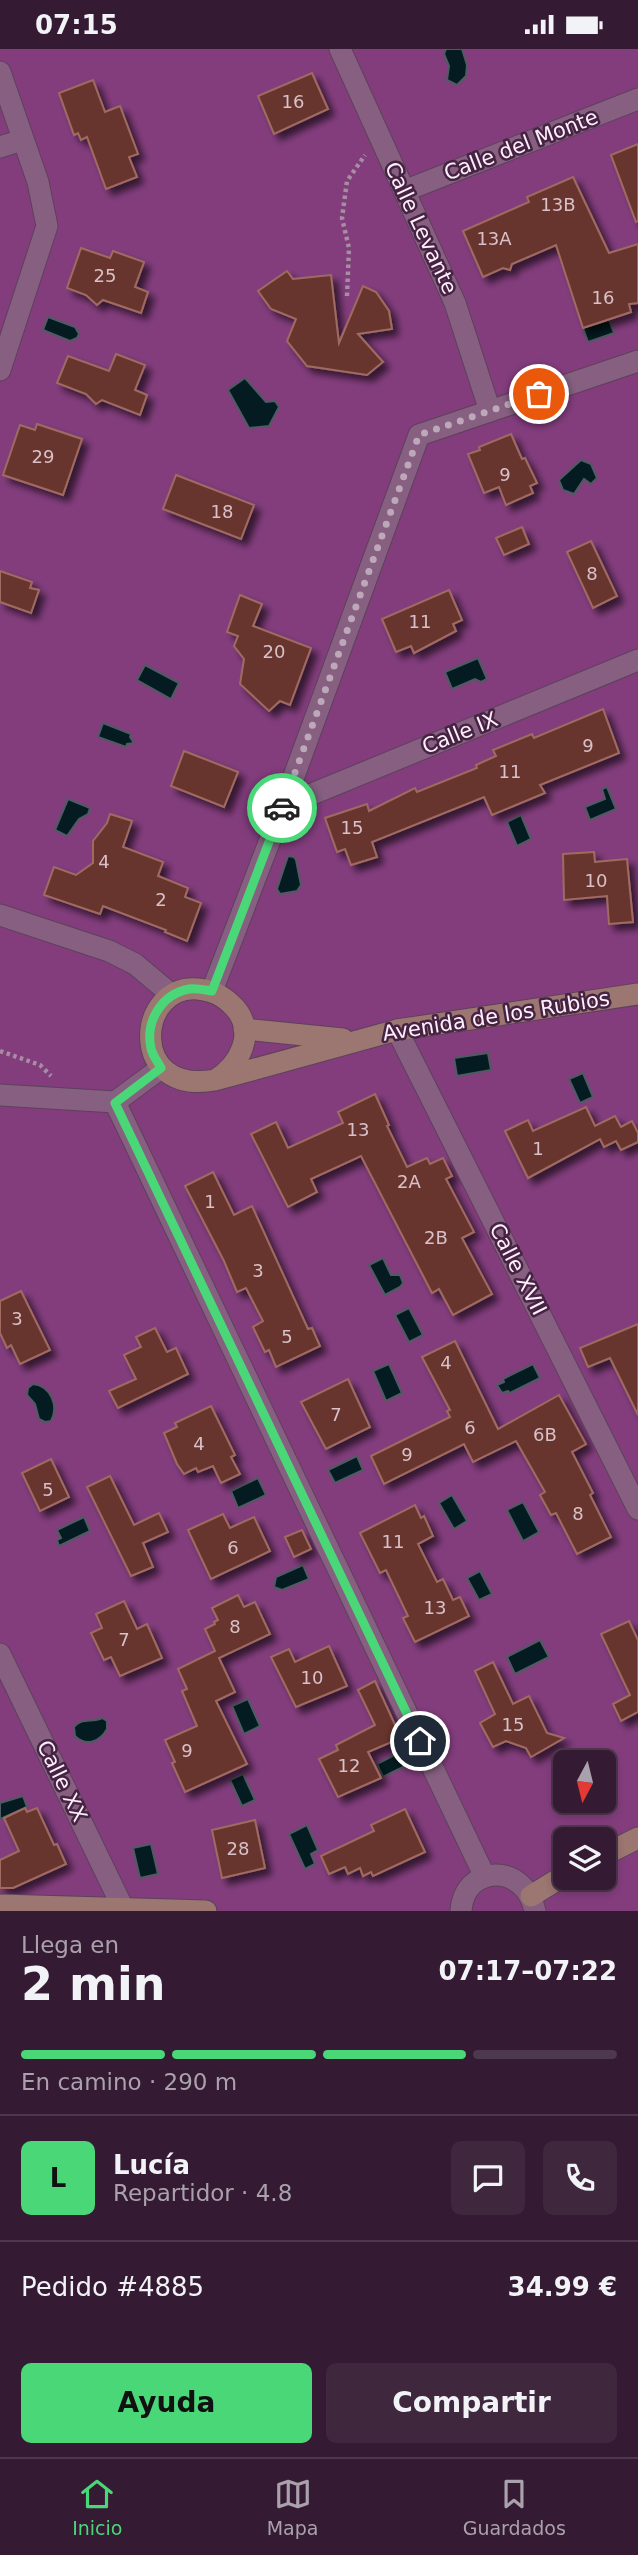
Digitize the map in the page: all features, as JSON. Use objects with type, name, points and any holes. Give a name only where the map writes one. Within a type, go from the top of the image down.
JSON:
[{"type":"street","name":"Calle Levante","points":[[340,49],[455,303],[490,411]]},
{"type":"street","points":[[0,72],[38,182],[47,226],[0,370]]},
{"type":"street","name":"Calle del Monte","points":[[404,191],[638,99]]},
{"type":"street","points":[[0,147],[22,140]]},
{"type":"street","points":[[212,991],[419,435],[638,361]]},
{"type":"street","name":"Calle IX","points":[[283,806],[638,660]]},
{"type":"street","points":[[0,915],[109,951],[135,964],[172,995]]},
{"type":"street","points":[[0,1095],[115,1103],[161,1068],[151,1050],[150,1029],[157,1010],[172,995],[191,988],[212,991],[227,999],[239,1012],[244,1029],[244,1045],[239,1060],[228,1072],[215,1080]]},
{"type":"street","name":"Avenida de los Rubios","points":[[161,1068],[177,1079],[196,1084],[355,1039],[397,1030],[638,994]]},
{"type":"street","name":"Avenida de los Rubios","points":[[244,1029],[355,1039]]},
{"type":"street","name":"Calle XVII","points":[[397,1030],[638,1509]]},
{"type":"street","points":[[115,1103],[485,1877]]},
{"type":"street","name":"Calle XX","points":[[0,1654],[123,1908]]},
{"type":"street","points":[[616,1849],[638,1838]]},
{"type":"street","points":[[461,1911],[461,1901],[470,1886],[485,1877],[511,1877],[523,1885],[533,1903],[553,1886]]},
{"type":"street","points":[[0,1905],[205,1911]]},
{"type":"path","points":[[347,296],[349,248],[342,218],[347,181],[362,157],[382,142]]},
{"type":"path","points":[[0,1051],[40,1065],[72,1100]]},
{"type":"shaded area","points":[[0,49],[638,49],[638,1911],[0,1911]]},
{"type":"shaded area","points":[[446,49],[462,49],[467,65],[466,76],[457,85],[447,80],[449,66],[444,54]]},
{"type":"shaded area","points":[[48,317],[75,327],[79,334],[77,338],[70,341],[43,330]]},
{"type":"shaded area","points":[[609,320],[614,333],[588,342],[583,328]]},
{"type":"shaded area","points":[[245,378],[266,402],[275,401],[279,407],[269,426],[249,428],[228,390]]},
{"type":"shaded area","points":[[581,460],[591,464],[597,478],[591,484],[584,479],[574,494],[563,490],[559,480]]},
{"type":"shaded area","points":[[478,658],[487,679],[481,682],[475,679],[452,689],[445,672]]},
{"type":"shaded area","points":[[145,665],[179,683],[171,699],[137,680]]},
{"type":"shaded area","points":[[103,723],[131,734],[134,743],[127,744],[126,747],[98,737]]},
{"type":"shaded area","points":[[607,787],[616,809],[590,820],[585,807],[605,799],[602,789]]},
{"type":"shaded area","points":[[68,799],[90,808],[88,814],[79,819],[67,836],[55,830]]},
{"type":"shaded area","points":[[521,815],[531,839],[517,846],[507,822]]},
{"type":"shaded area","points":[[288,856],[296,860],[301,885],[297,891],[280,894],[277,889]]},
{"type":"shaded area","points":[[488,1053],[491,1070],[457,1076],[454,1058]]},
{"type":"shaded area","points":[[583,1073],[593,1097],[580,1103],[569,1079]]},
{"type":"shaded area","points":[[383,1258],[391,1275],[400,1275],[403,1283],[385,1295],[369,1265]]},
{"type":"shaded area","points":[[409,1308],[423,1335],[409,1342],[395,1315]]},
{"type":"shaded area","points":[[389,1364],[402,1393],[386,1401],[373,1371]]},
{"type":"shaded area","points":[[533,1364],[540,1378],[510,1393],[502,1393],[497,1385],[504,1382],[503,1379]]},
{"type":"shaded area","points":[[33,1384],[45,1389],[52,1398],[54,1409],[51,1421],[39,1419],[35,1404],[27,1395],[28,1388]]},
{"type":"shaded area","points":[[357,1456],[363,1470],[335,1483],[328,1470]]},
{"type":"shaded area","points":[[258,1478],[266,1495],[238,1508],[231,1491]]},
{"type":"shaded area","points":[[452,1495],[467,1521],[454,1529],[439,1503]]},
{"type":"shaded area","points":[[523,1502],[539,1532],[523,1541],[507,1510]]},
{"type":"shaded area","points":[[84,1517],[90,1531],[59,1546],[57,1540],[61,1538],[57,1530]]},
{"type":"shaded area","points":[[303,1565],[309,1579],[282,1590],[274,1587],[276,1577]]},
{"type":"shaded area","points":[[480,1571],[492,1594],[479,1600],[467,1578]]},
{"type":"shaded area","points":[[540,1640],[549,1657],[515,1674],[507,1657]]},
{"type":"shaded area","points":[[248,1699],[260,1726],[244,1734],[232,1706]]},
{"type":"shaded area","points":[[102,1718],[107,1721],[107,1729],[97,1740],[88,1742],[75,1736],[74,1727],[77,1724]]},
{"type":"shaded area","points":[[400,1752],[407,1765],[383,1777],[377,1764]]},
{"type":"shaded area","points":[[243,1774],[255,1800],[242,1806],[230,1780]]},
{"type":"shaded area","points":[[23,1796],[27,1807],[0,1819],[0,1803]]},
{"type":"shaded area","points":[[307,1825],[318,1850],[311,1854],[315,1864],[305,1869],[289,1834]]},
{"type":"shaded area","points":[[151,1844],[158,1874],[140,1878],[133,1848]]},
{"type":"building","points":[[312,73],[328,109],[274,134],[258,96]]},
{"type":"building","points":[[93,80],[105,112],[120,106],[138,154],[129,157],[137,177],[106,189],[87,137],[81,140],[78,133],[74,135],[59,93]]},
{"type":"building","points":[[638,144],[638,221],[636,222],[611,155]]},
{"type":"building","points":[[573,177],[609,253],[638,244],[638,303],[629,304],[631,312],[583,328],[556,245],[512,264],[510,270],[503,268],[483,277],[463,231],[529,202],[527,197]]},
{"type":"building","points":[[81,248],[110,258],[113,251],[144,262],[135,287],[148,292],[141,313],[103,300],[97,305],[86,295],[67,288]]},
{"type":"building","points":[[287,271],[293,279],[331,275],[339,343],[363,286],[376,292],[389,311],[392,329],[358,334],[383,362],[367,375],[307,366],[287,341],[296,319],[271,309],[258,291]]},
{"type":"building","points":[[116,354],[145,365],[135,390],[147,395],[140,415],[102,400],[96,404],[86,394],[57,383],[68,356],[109,371]]},
{"type":"building","points":[[37,424],[82,439],[63,495],[3,475],[20,425],[35,430]]},
{"type":"building","points":[[511,434],[537,483],[530,486],[533,493],[506,505],[499,487],[484,493],[468,454]]},
{"type":"building","points":[[176,475],[254,505],[241,539],[163,509]]},
{"type":"building","points":[[522,527],[529,544],[504,555],[496,538]]},
{"type":"building","points":[[591,541],[617,596],[593,608],[567,552]]},
{"type":"building","points":[[0,571],[32,582],[30,588],[39,590],[31,613],[0,602]]},
{"type":"building","points":[[449,590],[462,620],[453,624],[456,631],[414,653],[411,646],[396,652],[382,619]]},
{"type":"building","points":[[240,595],[262,604],[253,626],[311,648],[290,705],[280,701],[269,711],[240,684],[244,659],[234,646],[238,636],[227,632]]},
{"type":"building","points":[[603,709],[619,753],[540,785],[545,793],[492,815],[484,797],[372,842],[377,857],[351,865],[345,849],[337,852],[325,818],[367,804],[369,811],[415,788],[417,792],[477,768],[476,765],[496,756],[493,750],[532,734],[534,738]]},
{"type":"building","points":[[184,751],[238,772],[224,807],[171,786]]},
{"type":"building","points":[[110,814],[132,821],[123,847],[163,862],[158,876],[188,888],[185,897],[201,903],[187,941],[103,906],[100,914],[44,895],[54,867],[76,875],[93,863],[93,841],[107,823]]},
{"type":"building","points":[[594,852],[595,862],[627,859],[633,922],[609,924],[607,896],[564,900],[563,854]]},
{"type":"building","points":[[375,1094],[407,1167],[427,1158],[430,1164],[443,1158],[452,1176],[446,1179],[474,1232],[462,1238],[492,1294],[453,1315],[439,1289],[432,1293],[361,1156],[311,1179],[317,1192],[288,1207],[251,1134],[276,1122],[288,1148],[343,1123],[338,1112]]},
{"type":"building","points":[[586,1107],[595,1126],[615,1116],[621,1127],[632,1121],[638,1133],[638,1142],[621,1150],[616,1141],[604,1147],[600,1139],[528,1178],[505,1131],[528,1120],[533,1131]]},
{"type":"building","points":[[213,1172],[234,1215],[252,1206],[308,1329],[312,1328],[320,1346],[276,1367],[269,1350],[265,1352],[253,1327],[263,1321],[246,1288],[237,1292],[185,1186]]},
{"type":"building","points":[[21,1291],[50,1350],[20,1364],[11,1345],[7,1348],[0,1333],[0,1301]]},
{"type":"building","points":[[638,1324],[638,1415],[610,1358],[588,1367],[580,1348]]},
{"type":"building","points":[[155,1328],[167,1352],[176,1348],[188,1374],[118,1408],[109,1391],[136,1379],[124,1355],[141,1347],[136,1337]]},
{"type":"building","points":[[455,1341],[498,1429],[559,1395],[586,1444],[572,1452],[611,1537],[577,1554],[556,1513],[551,1515],[540,1495],[545,1492],[516,1441],[473,1462],[464,1444],[384,1484],[371,1456],[450,1417],[447,1411],[450,1410],[422,1357]]},
{"type":"building","points":[[348,1379],[370,1427],[326,1449],[301,1402]]},
{"type":"building","points":[[211,1406],[235,1455],[231,1457],[240,1474],[221,1483],[213,1466],[198,1472],[196,1468],[184,1474],[164,1433],[177,1427],[175,1423]]},
{"type":"building","points":[[51,1459],[69,1497],[40,1511],[22,1473]]},
{"type":"building","points":[[110,1476],[134,1525],[159,1513],[168,1532],[143,1543],[153,1567],[131,1576],[87,1487]]},
{"type":"building","points":[[415,1505],[421,1518],[424,1516],[433,1536],[418,1544],[437,1582],[443,1579],[453,1600],[460,1597],[469,1616],[415,1642],[403,1618],[408,1616],[386,1570],[380,1573],[360,1533]]},
{"type":"building","points":[[223,1514],[230,1528],[254,1517],[270,1551],[211,1579],[188,1530]]},
{"type":"building","points":[[302,1530],[311,1549],[294,1557],[285,1537]]},
{"type":"building","points":[[238,1595],[244,1607],[255,1602],[270,1634],[219,1658],[235,1692],[216,1701],[247,1764],[185,1792],[165,1740],[197,1726],[182,1691],[187,1689],[178,1669],[215,1651],[205,1629],[218,1620],[212,1608]]},
{"type":"building","points":[[124,1601],[137,1629],[147,1624],[162,1658],[120,1676],[111,1657],[104,1660],[91,1633],[102,1628],[96,1614]]},
{"type":"building","points":[[629,1621],[638,1640],[638,1712],[621,1721],[613,1704],[630,1695],[601,1634]]},
{"type":"building","points":[[329,1646],[347,1686],[296,1707],[271,1657],[289,1649],[295,1662]]},
{"type":"building","points":[[493,1662],[513,1704],[529,1696],[547,1733],[564,1738],[531,1757],[526,1748],[506,1741],[493,1747],[480,1723],[495,1714],[475,1671]]},
{"type":"building","points":[[375,1681],[401,1738],[368,1752],[381,1778],[338,1797],[319,1759],[338,1750],[336,1745],[375,1725],[358,1690]]},
{"type":"building","points":[[25,1808],[27,1812],[37,1808],[66,1864],[13,1888],[0,1888],[0,1860],[19,1851],[4,1818]]},
{"type":"building","points":[[405,1809],[425,1852],[373,1876],[371,1872],[363,1876],[360,1868],[348,1874],[345,1867],[329,1874],[321,1856],[374,1831],[371,1825]]},
{"type":"building","points":[[255,1820],[265,1868],[222,1878],[212,1830]]},
{"type":"way so far","points":[[282,808],[419,435],[539,394]]},
{"type":"route","points":[[282,808],[212,991],[191,988],[172,995],[157,1010],[150,1029],[151,1050],[161,1068],[115,1103],[420,1741]]}]
